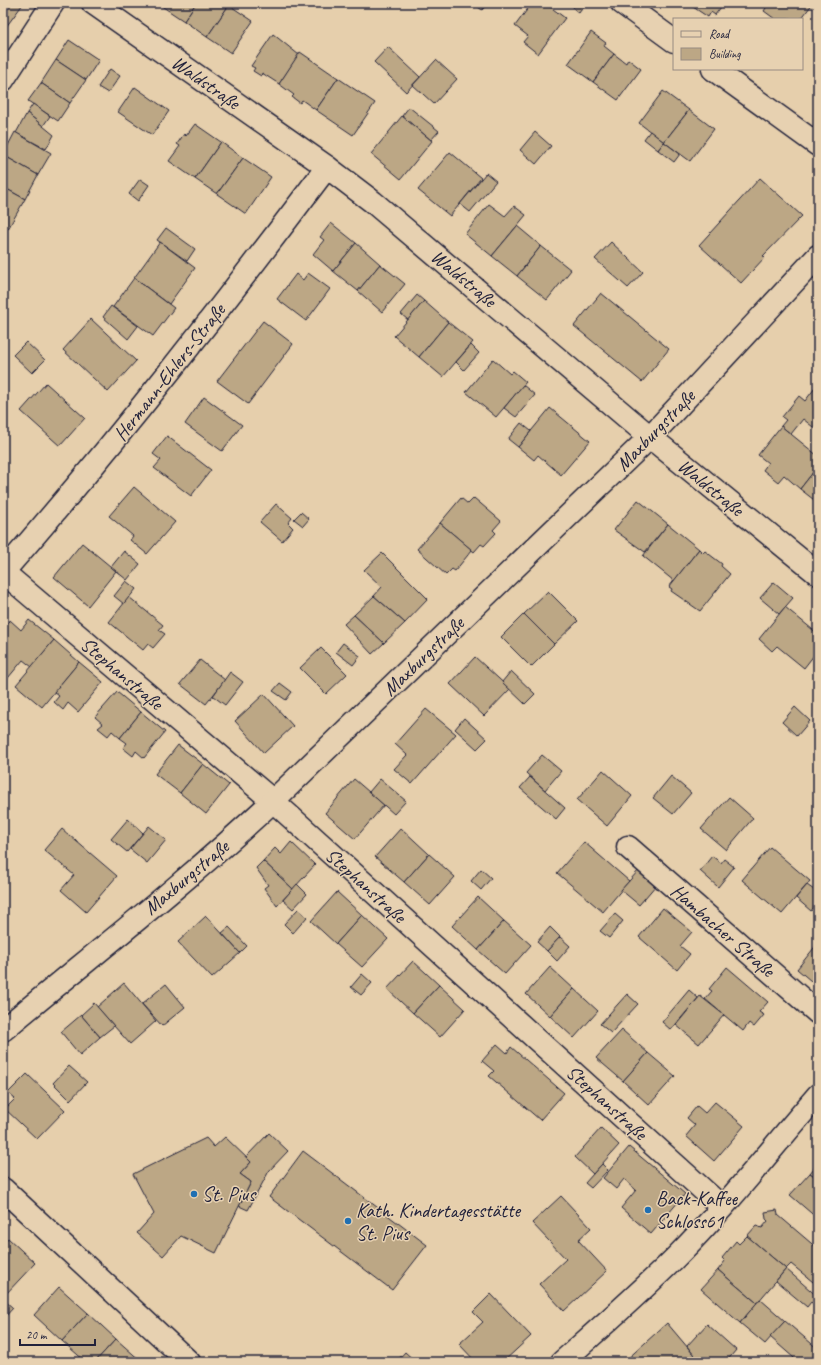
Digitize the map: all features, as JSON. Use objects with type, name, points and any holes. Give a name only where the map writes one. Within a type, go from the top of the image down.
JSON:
[{"type":"street","points":[[3,80],[53,3]]},
{"type":"street","name":"Waldstraße","points":[[93,3],[327,167],[373,202],[443,259],[650,437],[818,574]]},
{"type":"street","points":[[622,3],[673,40]]},
{"type":"street","points":[[714,70],[818,145]]},
{"type":"street","name":"Hermann-Ehlers-Straße","points":[[3,572],[89,473],[190,347],[327,167]]},
{"type":"street","name":"Maxburgstraße","points":[[3,1030],[200,867],[273,801],[650,437],[818,256]]},
{"type":"street","name":"Stephanstraße","points":[[3,572],[273,801],[722,1207]]},
{"type":"street","name":"Hambacher Straße","points":[[628,847],[818,1013]]},
{"type":"street","points":[[562,1362],[627,1304],[676,1256],[722,1207],[818,1095]]},
{"type":"street","points":[[3,1189],[189,1362]]},
{"type":"building","points":[[3,3],[23,4],[3,31]]},
{"type":"building","points":[[161,3],[196,3],[184,21],[160,5]]},
{"type":"building","points":[[196,3],[226,3],[229,5],[207,37],[184,21]]},
{"type":"building","points":[[473,3],[488,3],[482,10]]},
{"type":"building","points":[[532,3],[545,3],[565,18],[538,54],[523,42],[528,36],[515,26]]},
{"type":"building","points":[[576,3],[586,3],[579,13],[573,8]]},
{"type":"building","points":[[687,3],[724,3],[715,15],[711,12],[708,17]]},
{"type":"building","points":[[769,3],[813,3],[802,18],[774,18],[764,11]]},
{"type":"building","points":[[229,5],[253,21],[231,53],[207,37]]},
{"type":"building","points":[[591,32],[606,43],[604,46],[614,54],[593,82],[568,64]]},
{"type":"building","points":[[273,34],[299,55],[279,84],[262,73],[261,76],[253,71],[255,68],[251,66]]},
{"type":"building","points":[[69,40],[99,60],[86,80],[56,60]]},
{"type":"building","points":[[388,47],[420,77],[406,92],[374,62]]},
{"type":"building","points":[[300,52],[338,78],[316,110],[302,100],[300,103],[292,97],[294,95],[279,84]]},
{"type":"building","points":[[614,54],[626,63],[628,59],[641,69],[618,100],[593,82]]},
{"type":"building","points":[[56,60],[86,80],[70,103],[41,83]]},
{"type":"building","points":[[436,60],[457,79],[434,104],[413,85]]},
{"type":"building","points":[[110,69],[120,76],[108,93],[98,87]]},
{"type":"building","points":[[338,78],[375,103],[353,135],[316,110]]},
{"type":"building","points":[[41,83],[70,103],[58,121],[28,101]]},
{"type":"building","points":[[135,87],[169,111],[152,135],[118,112]]},
{"type":"building","points":[[663,91],[689,110],[664,142],[639,123]]},
{"type":"building","points":[[33,104],[50,116],[43,126],[27,113]]},
{"type":"building","points":[[409,107],[439,131],[431,140],[402,116]]},
{"type":"building","points":[[689,110],[714,129],[690,161],[664,142]]},
{"type":"building","points":[[27,113],[54,135],[46,149],[16,133]]},
{"type":"building","points":[[402,116],[432,141],[401,179],[371,154]]},
{"type":"building","points":[[195,124],[221,142],[195,179],[169,161],[180,146],[177,144],[184,134],[186,136]]},
{"type":"building","points":[[650,131],[664,142],[658,150],[644,139]]},
{"type":"building","points":[[15,132],[51,153],[38,175],[3,155]]},
{"type":"building","points":[[535,132],[551,146],[536,164],[520,150]]},
{"type":"building","points":[[221,142],[243,158],[217,194],[195,179]]},
{"type":"building","points":[[664,142],[680,154],[674,162],[658,150]]},
{"type":"building","points":[[450,152],[481,178],[450,216],[418,190]]},
{"type":"building","points":[[3,155],[38,175],[25,199],[3,187]]},
{"type":"building","points":[[243,158],[271,177],[246,214],[217,194]]},
{"type":"building","points":[[486,173],[496,181],[470,212],[460,204]]},
{"type":"building","points":[[760,178],[802,216],[763,256],[765,257],[741,283],[699,245]]},
{"type":"building","points":[[140,179],[149,185],[138,201],[129,194]]},
{"type":"building","points":[[3,187],[25,199],[8,229],[3,226]]},
{"type":"building","points":[[489,204],[505,216],[514,206],[526,215],[492,256],[465,234]]},
{"type":"building","points":[[331,223],[356,243],[333,271],[313,254],[324,240],[320,237]]},
{"type":"building","points":[[517,226],[541,246],[517,276],[492,256]]},
{"type":"building","points":[[166,228],[195,249],[187,261],[157,240]]},
{"type":"building","points":[[160,242],[195,268],[169,304],[134,278]]},
{"type":"building","points":[[611,242],[643,272],[628,288],[595,259]]},
{"type":"building","points":[[356,243],[380,264],[358,291],[333,271]]},
{"type":"building","points":[[541,246],[571,270],[547,300],[517,276]]},
{"type":"building","points":[[380,264],[405,284],[382,312],[358,291]]},
{"type":"building","points":[[308,273],[330,289],[306,321],[277,299],[296,274],[303,280]]},
{"type":"building","points":[[134,278],[174,308],[153,336],[113,307]]},
{"type":"building","points":[[601,293],[669,349],[642,382],[574,326]]},
{"type":"building","points":[[417,295],[424,301],[408,320],[401,314]]},
{"type":"building","points":[[424,301],[448,322],[419,357],[394,336]]},
{"type":"building","points":[[111,306],[138,326],[128,339],[103,317]]},
{"type":"building","points":[[91,319],[136,361],[108,392],[63,350]]},
{"type":"building","points":[[263,321],[293,344],[248,404],[217,381]]},
{"type":"building","points":[[448,322],[473,342],[443,377],[419,357]]},
{"type":"building","points":[[26,342],[45,360],[32,373],[13,355]]},
{"type":"building","points":[[471,345],[479,353],[464,370],[456,362]]},
{"type":"building","points":[[493,359],[510,374],[513,371],[526,382],[496,417],[466,392]]},
{"type":"building","points":[[46,383],[85,418],[60,446],[21,411]]},
{"type":"building","points":[[818,384],[818,431],[803,419],[791,434],[781,426],[786,420],[782,417],[799,396],[805,401]]},
{"type":"building","points":[[523,385],[535,395],[516,417],[504,408]]},
{"type":"building","points":[[204,397],[242,425],[222,451],[185,424]]},
{"type":"building","points":[[550,408],[590,441],[561,475],[538,455],[534,460],[518,447]]},
{"type":"building","points":[[521,423],[531,431],[518,447],[508,439]]},
{"type":"building","points":[[781,426],[818,456],[818,466],[800,489],[784,475],[778,482],[763,470],[768,463],[758,455]]},
{"type":"building","points":[[167,436],[211,470],[191,496],[154,468],[161,460],[153,454]]},
{"type":"building","points":[[818,466],[818,503],[800,489]]},
{"type":"building","points":[[134,487],[175,522],[147,554],[130,540],[133,536],[109,516]]},
{"type":"building","points":[[461,498],[468,504],[474,498],[501,521],[493,530],[496,533],[484,546],[481,544],[474,552],[440,523]]},
{"type":"building","points":[[638,500],[668,524],[645,552],[614,530]]},
{"type":"building","points":[[276,504],[292,518],[288,523],[293,528],[282,541],[260,522]]},
{"type":"building","points":[[301,512],[309,519],[303,526],[294,519]]},
{"type":"building","points":[[440,523],[472,550],[455,571],[452,569],[446,575],[417,549]]},
{"type":"building","points":[[668,524],[699,549],[674,581],[643,556]]},
{"type":"building","points":[[82,543],[116,571],[88,606],[54,577]]},
{"type":"building","points":[[699,549],[703,553],[705,551],[722,564],[721,566],[730,574],[700,611],[671,591],[672,589],[669,587]]},
{"type":"building","points":[[124,551],[140,564],[127,580],[111,567]]},
{"type":"building","points":[[382,553],[428,599],[405,623],[374,596],[382,587],[364,570]]},
{"type":"building","points":[[126,581],[136,589],[124,604],[114,596]]},
{"type":"building","points":[[774,582],[793,598],[779,614],[760,598]]},
{"type":"building","points":[[548,591],[578,621],[554,644],[524,614]]},
{"type":"building","points":[[374,596],[405,623],[384,643],[354,615]]},
{"type":"building","points":[[129,597],[163,625],[159,630],[165,634],[153,648],[148,644],[143,650],[109,622]]},
{"type":"building","points":[[785,607],[818,634],[818,650],[804,668],[777,646],[772,651],[759,639]]},
{"type":"building","points":[[524,614],[554,644],[531,667],[501,637]]},
{"type":"building","points":[[354,615],[384,643],[372,654],[344,624]]},
{"type":"building","points":[[10,620],[21,630],[29,620],[54,640],[32,667],[23,660],[3,684],[3,628]]},
{"type":"building","points":[[54,640],[79,662],[42,707],[16,685]]},
{"type":"building","points":[[343,643],[360,656],[353,665],[336,652]]},
{"type":"building","points":[[321,648],[347,674],[326,694],[300,668]]},
{"type":"building","points":[[475,657],[510,689],[484,716],[450,684]]},
{"type":"building","points":[[200,660],[225,680],[206,704],[180,684]]},
{"type":"building","points":[[79,662],[103,682],[78,712],[68,703],[63,710],[54,702],[59,696],[54,692]]},
{"type":"building","points":[[511,671],[535,694],[525,704],[502,682]]},
{"type":"building","points":[[230,672],[243,682],[225,705],[213,696]]},
{"type":"building","points":[[280,683],[292,692],[286,700],[273,691]]},
{"type":"building","points":[[117,692],[141,712],[120,738],[112,731],[108,736],[98,728],[103,724],[95,717]]},
{"type":"building","points":[[264,694],[293,726],[264,753],[235,721]]},
{"type":"building","points":[[795,707],[810,721],[797,736],[782,722]]},
{"type":"building","points":[[426,709],[456,734],[412,784],[394,769],[407,755],[395,744]]},
{"type":"building","points":[[141,712],[165,732],[144,758],[136,751],[133,756],[123,748],[127,743],[120,738]]},
{"type":"building","points":[[464,718],[487,739],[477,749],[455,729]]},
{"type":"building","points":[[178,745],[203,764],[180,793],[155,774]]},
{"type":"building","points":[[542,755],[561,771],[545,790],[526,773]]},
{"type":"building","points":[[203,764],[229,785],[206,814],[180,793]]},
{"type":"building","points":[[603,770],[632,796],[607,826],[577,800]]},
{"type":"building","points":[[671,776],[691,793],[673,814],[653,798]]},
{"type":"building","points":[[530,777],[565,808],[556,819],[520,788]]},
{"type":"building","points":[[354,779],[384,805],[355,839],[325,813]]},
{"type":"building","points":[[380,779],[406,801],[394,814],[369,792]]},
{"type":"building","points":[[729,797],[753,818],[726,850],[701,829]]},
{"type":"building","points":[[128,819],[143,833],[127,852],[111,839]]},
{"type":"building","points":[[149,826],[166,840],[147,863],[130,849]]},
{"type":"building","points":[[401,828],[429,854],[404,882],[375,857]]},
{"type":"building","points":[[62,829],[117,876],[86,912],[61,890],[74,875],[44,850]]},
{"type":"building","points":[[291,842],[315,865],[293,889],[263,861],[275,848],[281,854]]},
{"type":"building","points":[[584,842],[629,881],[603,912],[557,873]]},
{"type":"building","points":[[770,847],[810,881],[782,914],[742,880]]},
{"type":"building","points":[[429,854],[455,877],[430,905],[404,882]]},
{"type":"building","points":[[712,856],[721,863],[724,859],[734,867],[718,887],[700,871]]},
{"type":"building","points":[[263,861],[293,889],[277,906],[264,888],[268,885],[256,868]]},
{"type":"building","points":[[481,869],[491,878],[481,890],[471,881]]},
{"type":"building","points":[[639,870],[656,885],[639,905],[621,890]]},
{"type":"building","points":[[297,884],[307,894],[293,909],[283,900]]},
{"type":"building","points":[[807,885],[814,890],[818,885],[818,902],[811,911],[796,898]]},
{"type":"building","points":[[337,892],[362,915],[336,944],[311,921]]},
{"type":"building","points":[[478,897],[504,921],[478,950],[452,926]]},
{"type":"building","points":[[663,908],[692,932],[680,946],[690,954],[677,970],[639,937]]},
{"type":"building","points":[[298,909],[307,917],[293,933],[284,924]]},
{"type":"building","points":[[615,914],[623,921],[609,938],[600,931]]},
{"type":"building","points":[[362,915],[388,939],[362,967],[336,944]]},
{"type":"building","points":[[206,916],[240,953],[212,978],[178,942]]},
{"type":"building","points":[[504,921],[531,945],[505,974],[478,950]]},
{"type":"building","points":[[229,927],[247,946],[240,953],[222,933]]},
{"type":"building","points":[[550,927],[560,937],[547,951],[537,942]]},
{"type":"building","points":[[560,937],[570,946],[557,961],[547,951]]},
{"type":"building","points":[[818,943],[818,987],[797,969]]},
{"type":"building","points":[[413,961],[439,985],[413,1013],[387,989]]},
{"type":"building","points":[[550,967],[574,989],[550,1016],[526,994]]},
{"type":"building","points":[[727,967],[768,1002],[759,1012],[764,1015],[754,1027],[749,1023],[743,1031],[705,999],[712,991],[709,989]]},
{"type":"building","points":[[362,974],[372,983],[361,995],[351,987]]},
{"type":"building","points":[[124,983],[156,1021],[130,1044],[97,1007]]},
{"type":"building","points":[[166,984],[185,1007],[162,1026],[142,1004]]},
{"type":"building","points":[[439,985],[465,1009],[440,1037],[413,1013]]},
{"type":"building","points":[[574,989],[598,1011],[574,1038],[550,1016]]},
{"type":"building","points":[[689,990],[698,998],[671,1030],[662,1022]]},
{"type":"building","points":[[627,994],[638,1004],[611,1033],[600,1024]]},
{"type":"building","points":[[700,996],[724,1015],[699,1044],[676,1025]]},
{"type":"building","points":[[94,1003],[114,1026],[100,1037],[81,1015]]},
{"type":"building","points":[[81,1015],[100,1037],[80,1055],[61,1032]]},
{"type":"building","points":[[622,1030],[648,1053],[623,1081],[596,1058]]},
{"type":"building","points":[[497,1044],[507,1053],[511,1047],[564,1093],[540,1120],[489,1076],[494,1071],[482,1061]]},
{"type":"building","points":[[648,1053],[675,1076],[649,1105],[623,1081]]},
{"type":"building","points":[[69,1066],[87,1082],[70,1100],[53,1083]]},
{"type":"building","points":[[27,1074],[65,1110],[37,1139],[5,1109],[15,1099],[8,1093]]},
{"type":"building","points":[[715,1102],[744,1126],[714,1161],[686,1136],[695,1125],[687,1118],[697,1106],[705,1113]]},
{"type":"building","points":[[601,1128],[619,1145],[593,1174],[575,1157]]},
{"type":"building","points":[[269,1133],[288,1151],[269,1171],[248,1210],[239,1206],[251,1182],[240,1174],[251,1162],[246,1157]]},
{"type":"building","name":"St. Pius","points":[[225,1137],[251,1162],[240,1174],[251,1182],[216,1253],[181,1236],[163,1256],[137,1233],[154,1214],[133,1174],[206,1138],[214,1147]]},
{"type":"building","points":[[629,1147],[685,1194],[651,1234],[621,1208],[636,1190],[624,1179],[616,1189],[603,1178]]},
{"type":"building","name":"Kath. Kindertagesstätte St. Pius","points":[[303,1151],[427,1245],[392,1290],[269,1197]]},
{"type":"building","points":[[818,1163],[818,1179],[810,1173]]},
{"type":"building","points":[[602,1164],[608,1170],[591,1188],[585,1183]]},
{"type":"building","points":[[810,1173],[818,1179],[818,1219],[790,1195]]},
{"type":"building","points":[[561,1196],[591,1228],[578,1240],[607,1271],[564,1311],[539,1284],[566,1259],[532,1223]]},
{"type":"building","points":[[777,1210],[778,1215],[818,1249],[818,1286],[791,1264],[786,1269],[747,1236],[756,1226],[762,1228],[768,1221],[766,1219],[765,1212]]},
{"type":"building","points":[[747,1236],[786,1269],[757,1303],[718,1270],[725,1261],[722,1258],[736,1241],[739,1244]]},
{"type":"building","points":[[8,1238],[35,1263],[5,1295],[3,1294],[3,1244]]},
{"type":"building","points":[[786,1269],[818,1297],[818,1308],[811,1302],[807,1307],[776,1281]]},
{"type":"building","points":[[718,1270],[757,1303],[740,1323],[701,1289]]},
{"type":"building","points":[[59,1287],[88,1313],[62,1341],[34,1315]]},
{"type":"building","points":[[491,1294],[531,1336],[503,1362],[476,1362],[459,1344],[483,1322],[473,1312]]},
{"type":"building","points":[[3,1299],[13,1308],[3,1319]]},
{"type":"building","points":[[760,1299],[785,1321],[765,1344],[740,1323]]},
{"type":"building","points":[[88,1313],[116,1339],[95,1362],[86,1362],[62,1341]]},
{"type":"building","points":[[785,1321],[818,1349],[818,1362],[791,1362],[794,1358],[770,1337]]},
{"type":"building","points":[[667,1323],[694,1355],[686,1362],[624,1362]]},
{"type":"building","points":[[707,1324],[736,1350],[726,1362],[686,1362],[694,1355],[687,1346]]},
{"type":"building","points":[[116,1339],[142,1362],[95,1362]]},
{"type":"building","points":[[405,1352],[416,1362],[396,1362]]},
{"type":"place","name":"St. Pius","points":[[194,1194]]},
{"type":"place","name":"Back-Kaffee Schloss61","points":[[648,1210]]},
{"type":"place","name":"Kath. Kindertagesstätte St. Pius","points":[[348,1221]]}]
